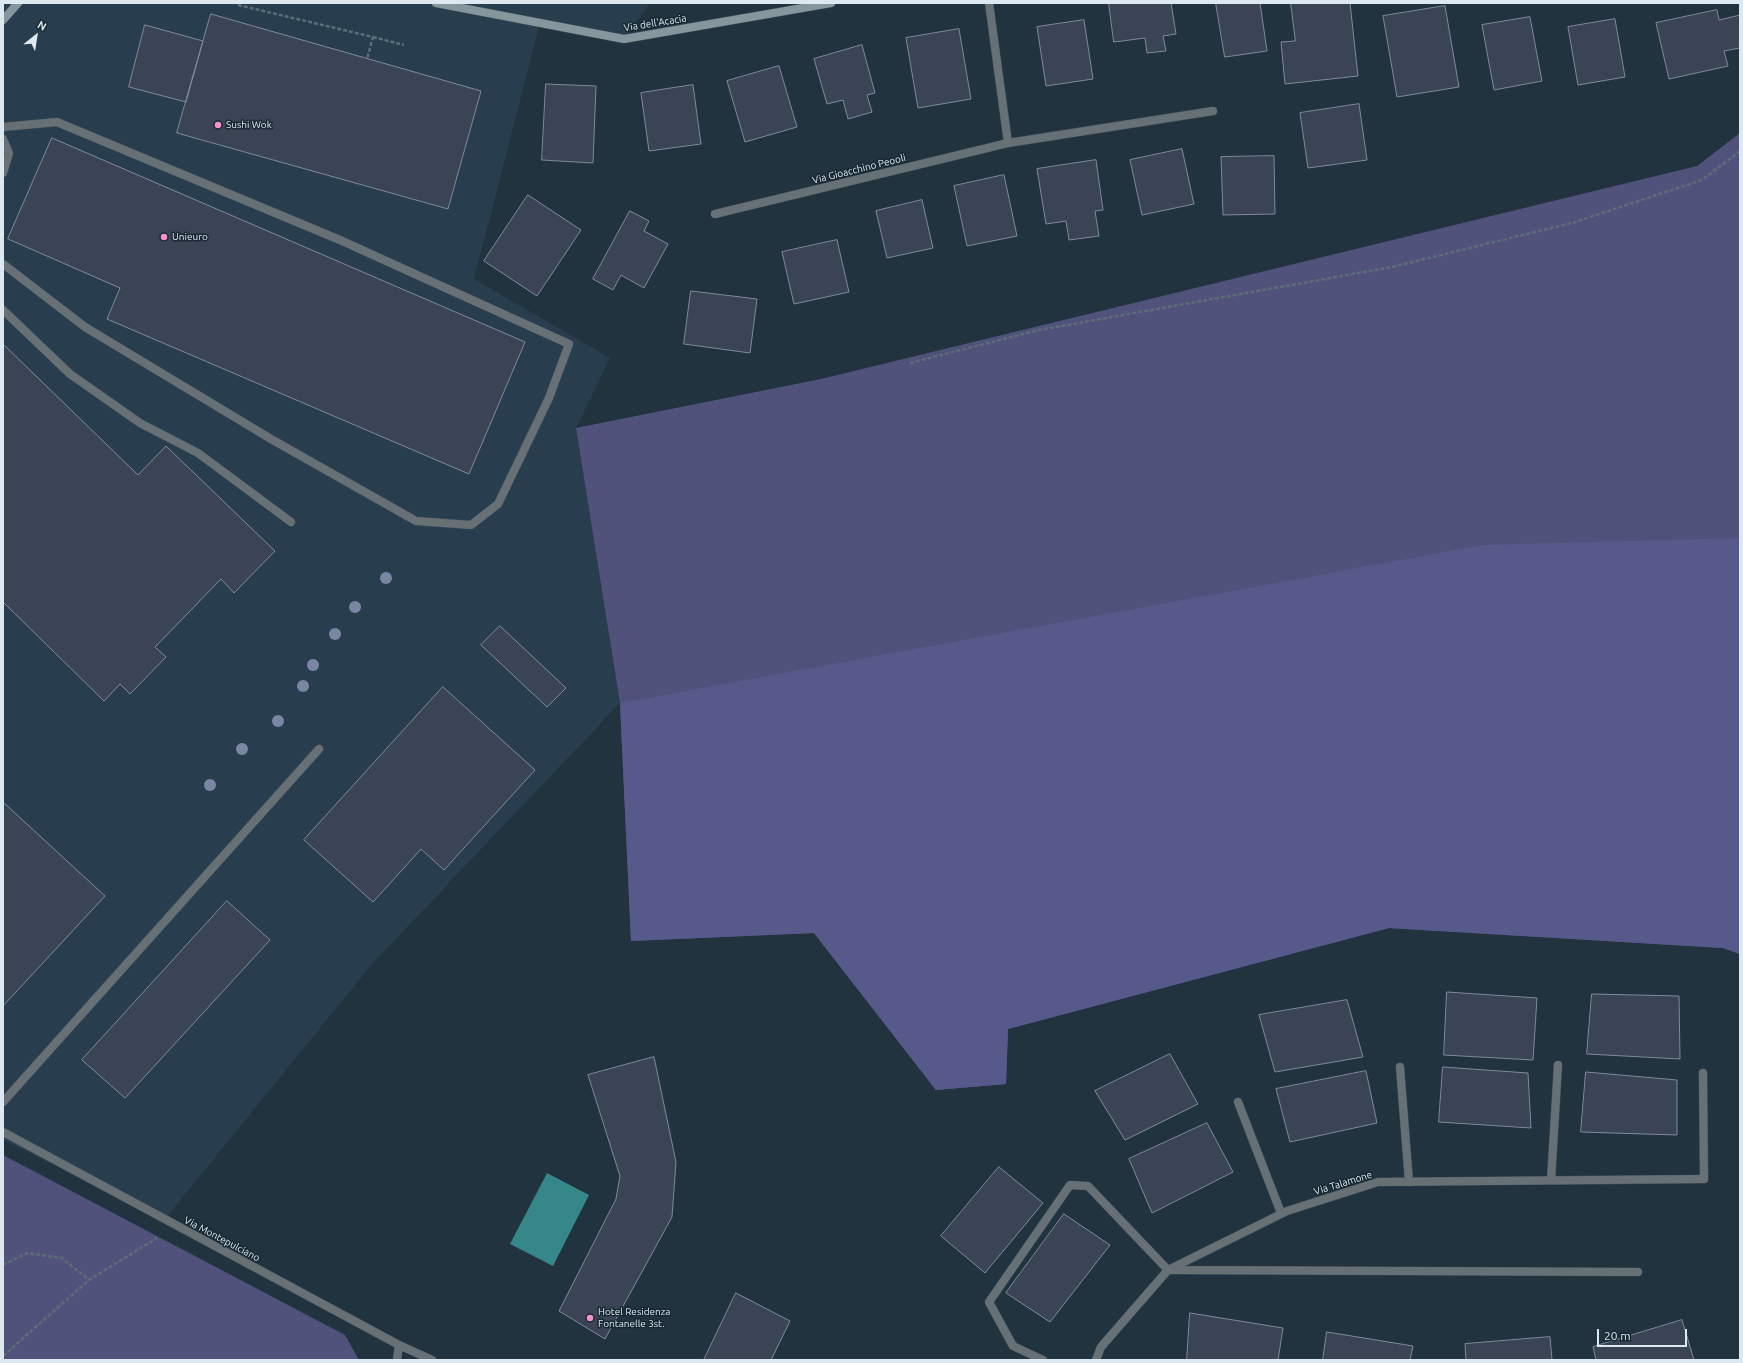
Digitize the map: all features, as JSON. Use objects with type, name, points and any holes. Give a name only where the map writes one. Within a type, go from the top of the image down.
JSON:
[{"type":"street","points":[[3,20],[18,3]]},
{"type":"street","name":"Via dell'Acacia","points":[[436,3],[624,39],[831,3]]},
{"type":"street","points":[[989,3],[1008,142]]},
{"type":"street","name":"Via Gioacchino Peooli","points":[[716,214],[1008,142],[1212,111]]},
{"type":"street","points":[[3,127],[57,122],[340,240],[569,344],[548,398],[498,504],[471,525],[416,521],[271,439],[85,327],[3,264]]},
{"type":"street","points":[[3,139],[9,153],[3,173]]},
{"type":"street","points":[[3,310],[70,374],[140,423],[198,453],[291,522]]},
{"type":"street","points":[[3,1102],[319,749]]},
{"type":"street","points":[[1551,1180],[1558,1065]]},
{"type":"street","points":[[1400,1067],[1409,1182]]},
{"type":"street","name":"Via Talamone","points":[[1096,1360],[1101,1347],[1168,1270],[1282,1214],[1378,1182],[1704,1179],[1704,1073]]},
{"type":"street","points":[[1238,1102],[1282,1214]]},
{"type":"street","name":"Via Montepulciano","points":[[3,1132],[399,1345],[432,1360]]},
{"type":"street","points":[[1043,1360],[1013,1346],[989,1302],[1070,1185],[1088,1186],[1168,1270],[1638,1272]]},
{"type":"street","points":[[397,1360],[399,1345]]},
{"type":"path","points":[[238,5],[404,45]]},
{"type":"path","points":[[367,59],[373,38]]},
{"type":"path","points":[[910,363],[1039,330],[1392,266],[1572,223],[1702,180],[1740,151]]},
{"type":"path","points":[[3,1356],[89,1280],[158,1237]]},
{"type":"path","points":[[3,1265],[27,1253],[62,1258],[89,1280]]},
{"type":"shaded area","points":[[3,3],[650,3],[624,39],[540,23],[474,279],[610,358],[576,428],[620,703],[372,964],[165,1219],[3,1140]]},
{"type":"shaded area","points":[[1740,133],[1740,954],[1723,948],[1389,928],[1008,1029],[1006,1084],[936,1090],[814,933],[631,941],[620,703],[576,428],[821,379],[1697,166]]},
{"type":"shaded area","points":[[1740,538],[1740,954],[1723,948],[1389,928],[1008,1029],[1006,1084],[936,1090],[814,933],[631,941],[620,703],[1483,545]]},
{"type":"shaded area","points":[[3,1155],[345,1335],[359,1360],[3,1360]]},
{"type":"shaded area","points":[[547,1173],[589,1195],[553,1266],[510,1244]]},
{"type":"building","points":[[1109,3],[1171,3],[1176,34],[1163,36],[1166,51],[1147,53],[1145,38],[1114,42]]},
{"type":"building","points":[[1216,3],[1260,3],[1267,51],[1225,57]]},
{"type":"building","points":[[1291,3],[1350,3],[1358,76],[1285,84],[1281,42],[1295,41]]},
{"type":"building","points":[[1445,6],[1459,87],[1397,97],[1383,16]]},
{"type":"building","points":[[1717,10],[1719,20],[1740,15],[1740,48],[1724,51],[1728,66],[1669,79],[1656,23]]},
{"type":"building","points":[[211,14],[481,91],[448,209],[177,133]]},
{"type":"building","points":[[1530,17],[1542,81],[1494,90],[1482,25]]},
{"type":"building","points":[[1615,19],[1625,77],[1578,85],[1568,27]]},
{"type":"building","points":[[1084,20],[1093,79],[1046,86],[1037,27]]},
{"type":"building","points":[[145,25],[203,41],[186,102],[129,87]]},
{"type":"building","points":[[959,29],[971,99],[918,108],[906,38]]},
{"type":"building","points":[[862,45],[875,93],[867,95],[872,112],[848,119],[843,100],[827,104],[814,59]]},
{"type":"building","points":[[779,66],[797,127],[745,142],[727,81]]},
{"type":"building","points":[[546,84],[596,86],[593,163],[542,160]]},
{"type":"building","points":[[693,85],[701,144],[649,151],[641,93]]},
{"type":"building","points":[[1359,104],[1367,160],[1308,168],[1300,113]]},
{"type":"building","points":[[52,138],[525,342],[469,474],[107,319],[120,288],[8,239]]},
{"type":"building","points":[[1182,149],[1194,204],[1142,215],[1130,160]]},
{"type":"building","points":[[1274,156],[1275,214],[1223,215],[1221,157]]},
{"type":"building","points":[[1096,160],[1103,210],[1095,211],[1099,236],[1069,240],[1066,221],[1046,224],[1037,169]]},
{"type":"building","points":[[1004,175],[1017,236],[967,246],[954,186]]},
{"type":"building","points":[[528,195],[581,230],[537,296],[484,261]]},
{"type":"building","points":[[922,200],[933,248],[887,258],[876,211]]},
{"type":"building","points":[[630,211],[649,221],[644,231],[668,244],[644,288],[621,275],[613,290],[593,279]]},
{"type":"building","points":[[837,240],[849,292],[794,304],[782,252]]},
{"type":"building","points":[[691,291],[757,299],[750,353],[684,344]]},
{"type":"building","points":[[3,344],[138,475],[166,446],[275,551],[234,593],[221,579],[155,647],[166,657],[130,694],[120,684],[104,701],[3,602]]},
{"type":"building","points":[[500,626],[566,688],[547,707],[481,645]]},
{"type":"building","points":[[443,687],[535,770],[444,870],[421,849],[373,902],[304,840]]},
{"type":"building","points":[[3,802],[105,896],[3,1006]]},
{"type":"building","points":[[227,901],[270,940],[125,1098],[82,1060]]},
{"type":"building","points":[[1447,992],[1537,998],[1533,1060],[1444,1055]]},
{"type":"building","points":[[1592,994],[1679,996],[1680,1059],[1587,1054]]},
{"type":"building","points":[[1347,1000],[1363,1057],[1275,1072],[1259,1015]]},
{"type":"building","points":[[1170,1054],[1198,1104],[1125,1140],[1095,1091]]},
{"type":"building","points":[[654,1057],[676,1162],[672,1217],[605,1339],[559,1311],[616,1199],[620,1176],[588,1075]]},
{"type":"building","points":[[1443,1067],[1528,1073],[1531,1128],[1439,1122]]},
{"type":"building","points":[[1366,1071],[1377,1123],[1290,1142],[1276,1089]]},
{"type":"building","points":[[1586,1072],[1677,1080],[1677,1135],[1581,1132]]},
{"type":"building","points":[[1207,1123],[1233,1172],[1152,1213],[1129,1159]]},
{"type":"building","points":[[999,1167],[1043,1203],[985,1273],[941,1236]]},
{"type":"building","points":[[1064,1214],[1110,1245],[1050,1322],[1006,1293]]},
{"type":"building","points":[[736,1293],[790,1321],[771,1360],[704,1360]]},
{"type":"building","points":[[1190,1313],[1283,1328],[1278,1360],[1187,1360]]},
{"type":"building","points":[[1682,1320],[1694,1360],[1596,1360],[1593,1347]]},
{"type":"building","points":[[1327,1332],[1413,1346],[1410,1360],[1323,1360]]},
{"type":"building","points":[[1550,1337],[1552,1360],[1466,1360],[1465,1344]]},
{"type":"place","name":"Sushi Wok","points":[[218,125]]},
{"type":"place","name":"Unieuro","points":[[164,237]]},
{"type":"place","name":"Hotel Residenza Fontanelle 3st.","points":[[590,1318]]}]
